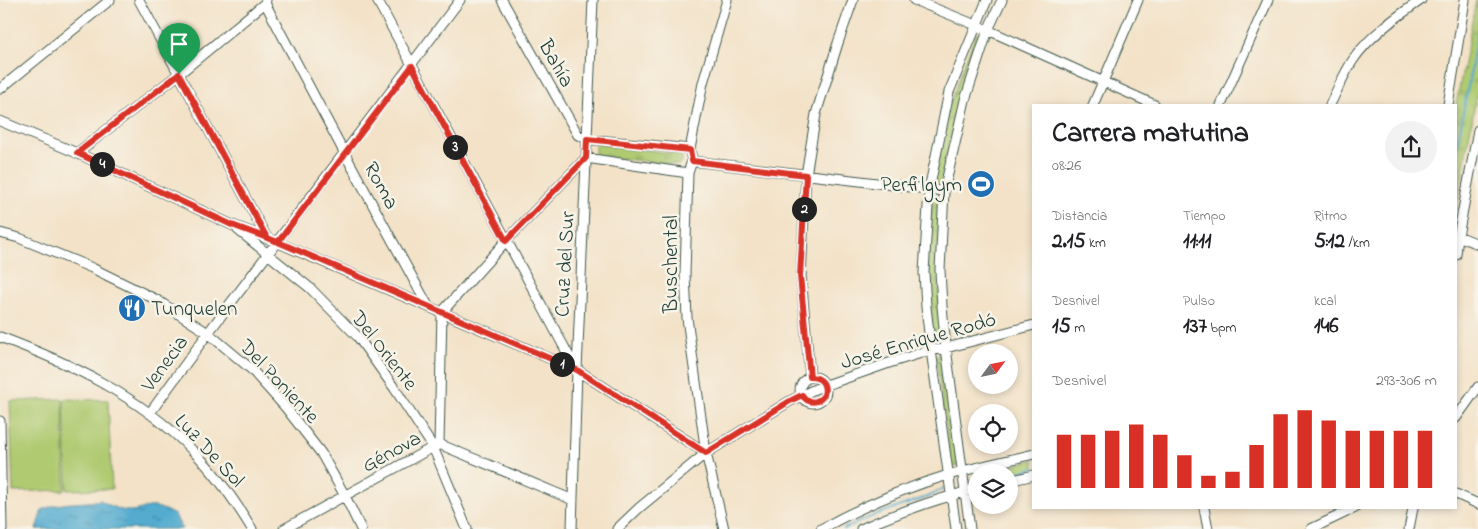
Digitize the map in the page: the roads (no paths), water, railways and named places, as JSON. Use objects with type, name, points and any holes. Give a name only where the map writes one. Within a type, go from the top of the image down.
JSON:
[{"type":"street","points":[[0,89],[110,0]]},
{"type":"street","points":[[139,0],[267,238]]},
{"type":"street","points":[[377,0],[577,370]]},
{"type":"street","name":"Venecia","points":[[150,413],[208,333],[269,255],[460,0]]},
{"type":"street","name":"Bahía","points":[[502,0],[574,129],[578,135],[587,139]]},
{"type":"street","name":"Cruz del Sur","points":[[572,529],[593,0]]},
{"type":"street","name":"Buschental","points":[[724,529],[706,453],[687,318],[685,274],[688,173],[692,161],[690,150],[703,83],[726,0]]},
{"type":"street","points":[[810,377],[800,276],[806,175],[816,114],[853,0]]},
{"type":"street","points":[[914,0],[988,30],[1153,104]]},
{"type":"street","points":[[956,529],[931,350],[924,272],[928,190],[949,92],[987,0]]},
{"type":"street","points":[[970,529],[946,348],[940,270],[944,191],[965,100],[988,30],[1002,0]]},
{"type":"street","points":[[1093,104],[1138,0]]},
{"type":"street","points":[[1221,104],[1268,0]]},
{"type":"street","points":[[1331,104],[1350,66],[1364,46],[1421,0]]},
{"type":"street","points":[[1455,0],[1464,10]]},
{"type":"street","points":[[1448,104],[1466,0]]},
{"type":"street","points":[[77,153],[179,74],[266,1]]},
{"type":"street","name":"Roma","points":[[266,1],[345,154],[428,306]]},
{"type":"street","points":[[0,122],[77,153],[232,225],[278,242],[577,370],[706,453]]},
{"type":"street","points":[[1478,130],[1458,221],[1457,237],[1478,244]]},
{"type":"street","points":[[587,139],[690,150]]},
{"type":"street","points":[[436,445],[442,312],[506,241],[586,158],[688,173]]},
{"type":"street","points":[[692,161],[944,191]]},
{"type":"street","name":"Del Oriente","points":[[232,225],[310,288],[358,337],[436,445],[467,529]]},
{"type":"street","name":"Del Poniente","points":[[0,233],[19,238],[92,268],[157,300],[208,333],[251,369],[286,408],[321,453],[361,529]]},
{"type":"street","name":"José Enrique Rodó","points":[[617,529],[639,508],[706,453],[802,395],[889,363],[931,350],[946,348],[1032,326]]},
{"type":"street","name":"Luz De Sol","points":[[0,337],[36,350],[87,374],[150,413],[175,433],[210,470],[252,529]]},
{"type":"street","points":[[802,395],[801,386],[810,377],[819,379],[825,386]]},
{"type":"street","points":[[1457,417],[1478,387]]},
{"type":"street","points":[[0,421],[2,529]]},
{"type":"street","name":"Génova","points":[[284,529],[436,445],[573,500]]},
{"type":"street","points":[[820,529],[843,516],[879,500],[948,475],[1032,454]]},
{"type":"street","points":[[1018,479],[1032,475]]},
{"type":"street","points":[[861,529],[886,518],[968,491]]},
{"type":"street","points":[[1457,494],[1478,504]]},
{"type":"street","points":[[1204,509],[1208,529]]},
{"type":"street","points":[[1311,529],[1353,509]]},
{"type":"street","points":[[1409,529],[1413,509]]},
{"type":"water","points":[[100,500],[126,511],[135,511],[147,507],[159,508],[175,515],[182,529],[36,529],[42,510],[57,505]]},
{"type":"waterway","points":[[1457,146],[1478,31]]},
{"type":"waterway","points":[[1018,472],[1032,469]]},
{"type":"waterway","points":[[844,529],[875,515],[930,496],[944,488]]},
{"type":"place","name":"Perfilgym","points":[[981,184]]},
{"type":"place","name":"Tunquelen","points":[[132,308]]}]
